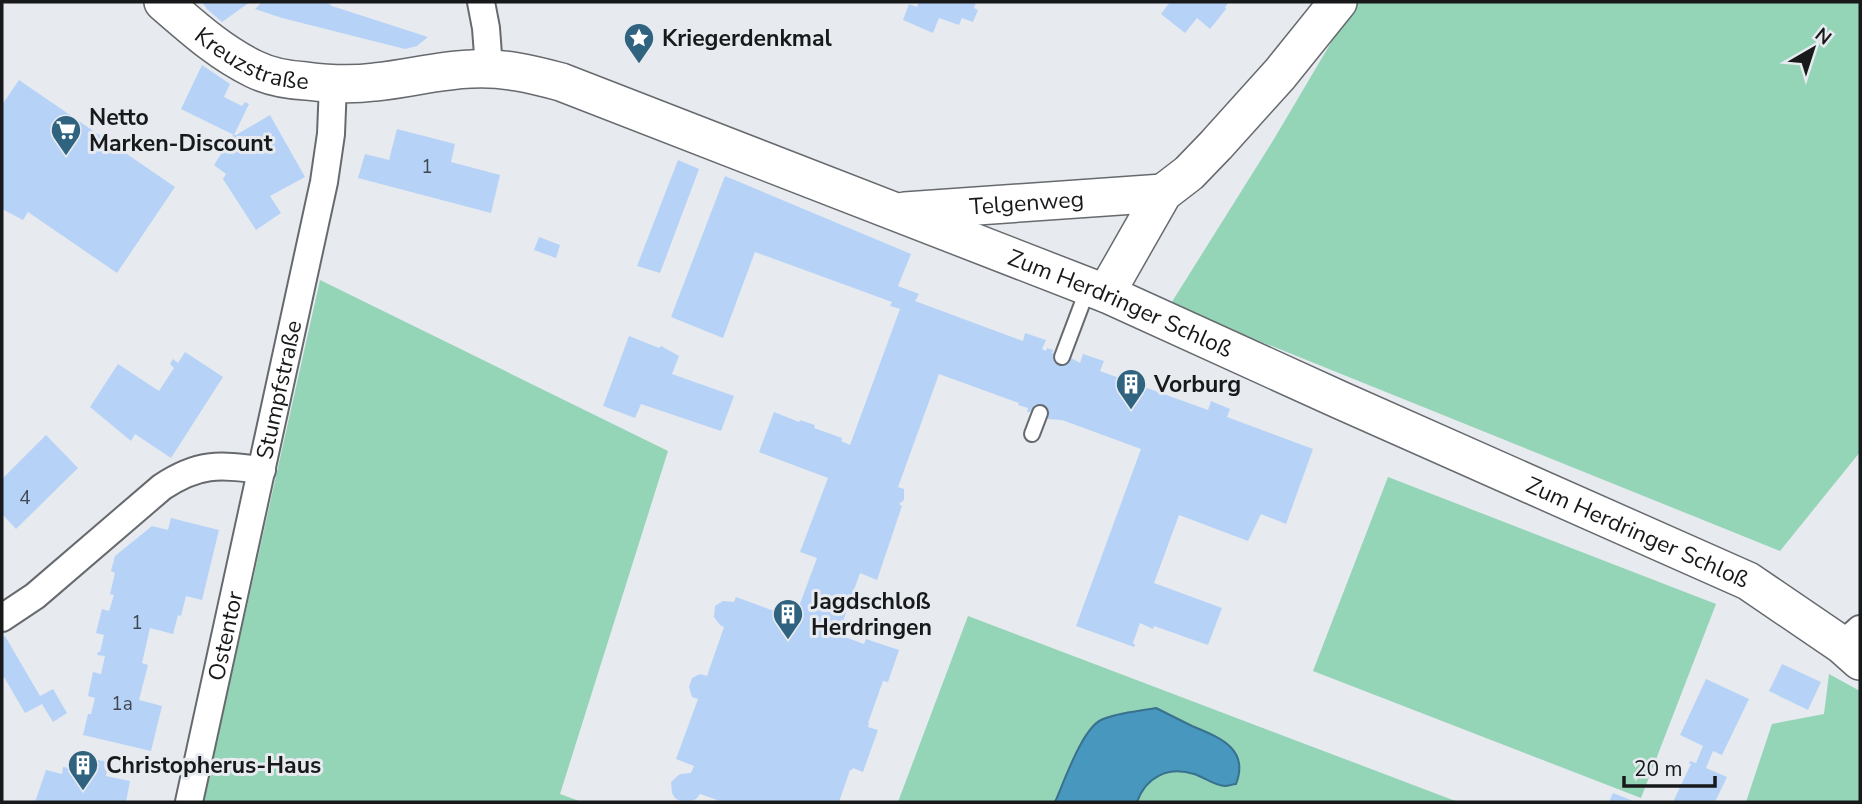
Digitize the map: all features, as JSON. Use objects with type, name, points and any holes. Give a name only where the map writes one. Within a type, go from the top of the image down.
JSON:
[{"type":"main road","name":"Kreuzstraße","points":[[163,2],[209,42],[256,70],[293,80],[345,84]]},
{"type":"main road","points":[[1098,290],[1163,192],[1189,173],[1216,145],[1280,74],[1338,2]]},
{"type":"main road","name":"Zum Herdringer Schloß","points":[[345,84],[489,68],[516,71],[561,82],[1098,290],[1340,401],[1748,581],[1854,645]]},
{"type":"main road","name":"Telgenweg","points":[[893,211],[1163,192]]},
{"type":"street","points":[[481,2],[489,68]]},
{"type":"street","name":"Stumpfstraße","points":[[2,618],[34,596],[162,487],[179,476],[198,468],[219,466],[261,470],[324,182],[331,134],[345,84]]},
{"type":"street","name":"Ostentor","points":[[189,802],[261,470]]},
{"type":"lane","points":[[1062,357],[1098,290]]},
{"type":"lane","points":[[1031,434],[1040,413]]},
{"type":"green space","points":[[1355,2],[1860,2],[1860,452],[1780,551],[1170,305],[1274,139]]},
{"type":"green space","points":[[320,280],[668,451],[560,794],[582,802],[203,802]]},
{"type":"green space","points":[[1388,477],[1716,604],[1641,798],[1313,671]]},
{"type":"green space","points":[[968,616],[1458,802],[898,802]]},
{"type":"green space","points":[[1829,674],[1860,691],[1860,802],[1746,802],[1772,724],[1824,714]]},
{"type":"water","points":[[1156,708],[1229,746],[1239,761],[1236,784],[1221,786],[1194,774],[1175,771],[1152,780],[1137,802],[1055,802],[1074,757],[1094,725],[1113,716]]},
{"type":"building","points":[[202,2],[250,2],[222,22]]},
{"type":"building","points":[[262,2],[327,2],[332,6],[428,37],[417,46],[405,49],[255,9]]},
{"type":"building","points":[[919,2],[976,2],[974,8],[978,10],[973,22],[962,18],[959,25],[939,18],[933,33],[903,20],[909,4],[917,7]]},
{"type":"building","points":[[1170,2],[1229,2],[1210,29],[1197,18],[1185,33],[1161,14]]},
{"type":"building","points":[[202,65],[230,84],[224,97],[242,106],[245,102],[249,104],[234,135],[181,109]]},
{"type":"building","name":"Netto Marken-Discount","points":[[19,80],[175,187],[117,273],[28,212],[23,220],[2,209],[2,105]]},
{"type":"building","points":[[270,115],[305,177],[270,196],[281,213],[256,230],[223,179],[226,174],[214,165],[233,135]]},
{"type":"building","points":[[397,129],[455,144],[451,162],[500,175],[491,213],[358,178],[365,154],[389,160]]},
{"type":"building","points":[[678,160],[699,169],[660,273],[637,266]]},
{"type":"building","name":"Vorburg","points":[[725,176],[911,254],[898,286],[919,294],[915,301],[1023,341],[1025,333],[1046,340],[1042,349],[1053,350],[1052,353],[1070,360],[1071,358],[1080,363],[1083,354],[1104,361],[1100,371],[1208,410],[1211,401],[1230,409],[1227,417],[1313,449],[1286,524],[1261,514],[1248,541],[1179,515],[1154,583],[1222,608],[1208,645],[1140,623],[1134,647],[1076,626],[1141,449],[1062,420],[1048,419],[1048,416],[1031,410],[1027,412],[1028,408],[1018,405],[1019,403],[939,374],[898,487],[904,489],[904,500],[899,504],[902,506],[877,580],[860,573],[837,634],[864,644],[866,639],[899,650],[888,682],[883,681],[868,723],[868,727],[878,730],[863,772],[853,768],[850,770],[839,802],[723,802],[700,794],[688,802],[675,798],[671,782],[680,774],[691,773],[694,766],[676,759],[698,699],[692,697],[689,687],[692,678],[700,674],[707,676],[724,627],[714,617],[715,606],[723,601],[734,602],[736,597],[785,615],[788,605],[798,609],[817,558],[800,552],[828,478],[759,452],[774,412],[815,425],[814,428],[842,438],[841,441],[850,445],[900,309],[890,306],[892,302],[755,252],[723,338],[671,317]]},
{"type":"building","points":[[539,237],[560,245],[556,258],[534,250]]},
{"type":"building","points":[[629,336],[659,348],[661,346],[679,356],[672,374],[734,396],[721,431],[641,404],[635,418],[603,406]]},
{"type":"building","points":[[185,352],[223,377],[171,458],[135,434],[131,441],[90,407],[118,364],[159,391],[174,368],[170,364],[173,359],[178,363]]},
{"type":"building","points":[[46,435],[78,468],[16,529],[2,514],[2,479]]},
{"type":"building","points":[[171,518],[219,530],[202,600],[186,596],[173,634],[150,628],[142,663],[148,665],[139,700],[162,706],[151,751],[83,735],[95,698],[88,696],[93,672],[101,674],[105,656],[97,655],[104,635],[96,633],[102,609],[109,611],[114,595],[110,594],[115,573],[111,571],[115,556],[152,526],[168,530]]},
{"type":"building","points":[[5,636],[40,696],[53,689],[67,713],[53,722],[42,704],[25,713],[4,677],[2,678],[2,638]]},
{"type":"building","points":[[1782,664],[1821,682],[1808,710],[1769,691]]},
{"type":"building","points":[[1706,679],[1749,699],[1722,755],[1713,751],[1706,768],[1727,777],[1715,802],[1673,802],[1690,761],[1696,763],[1703,746],[1680,735]]},
{"type":"building","name":"Christopherus-Haus","points":[[78,756],[109,762],[106,776],[130,781],[126,802],[35,802],[46,770],[62,774],[63,767],[75,769]]},
{"type":"building","points":[[1613,793],[1636,802],[1609,802]]},
{"type":"place","name":"Kriegerdenkmal","points":[[639,65]]},
{"type":"place","name":"Netto Marken-Discount","points":[[66,157]]},
{"type":"place","name":"Vorburg","points":[[1131,411]]},
{"type":"place","name":"Jagdschloß Herdringen","points":[[788,641]]},
{"type":"place","name":"Christopherus-Haus","points":[[83,792]]}]
